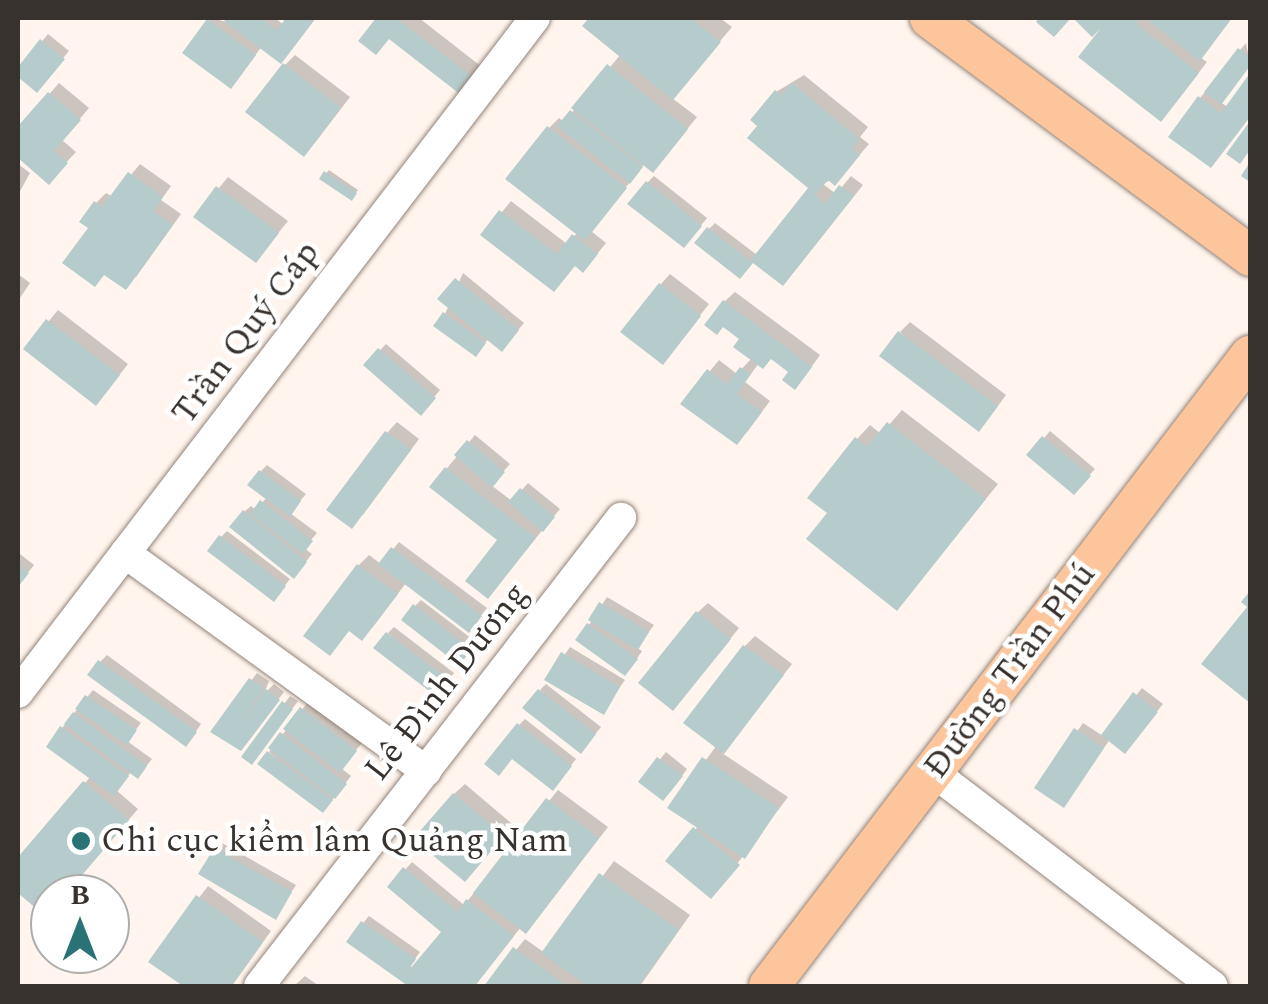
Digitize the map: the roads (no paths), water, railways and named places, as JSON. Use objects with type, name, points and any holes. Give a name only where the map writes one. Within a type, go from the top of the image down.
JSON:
[{"type":"main road","points":[[930,18],[1250,256]]},
{"type":"main road","name":"Đường Trần Phú","points":[[769,986],[1250,356]]},
{"type":"street","name":"Trần Quý Cáp","points":[[18,693],[534,18]]},
{"type":"street","name":"Lê Đình Dương","points":[[259,986],[622,518]]},
{"type":"street","points":[[125,553],[426,771]]},
{"type":"street","points":[[934,772],[1212,986]]},
{"type":"place","name":"Chi cục kiểm lâm Quảng Nam","points":[[81,841]]}]
